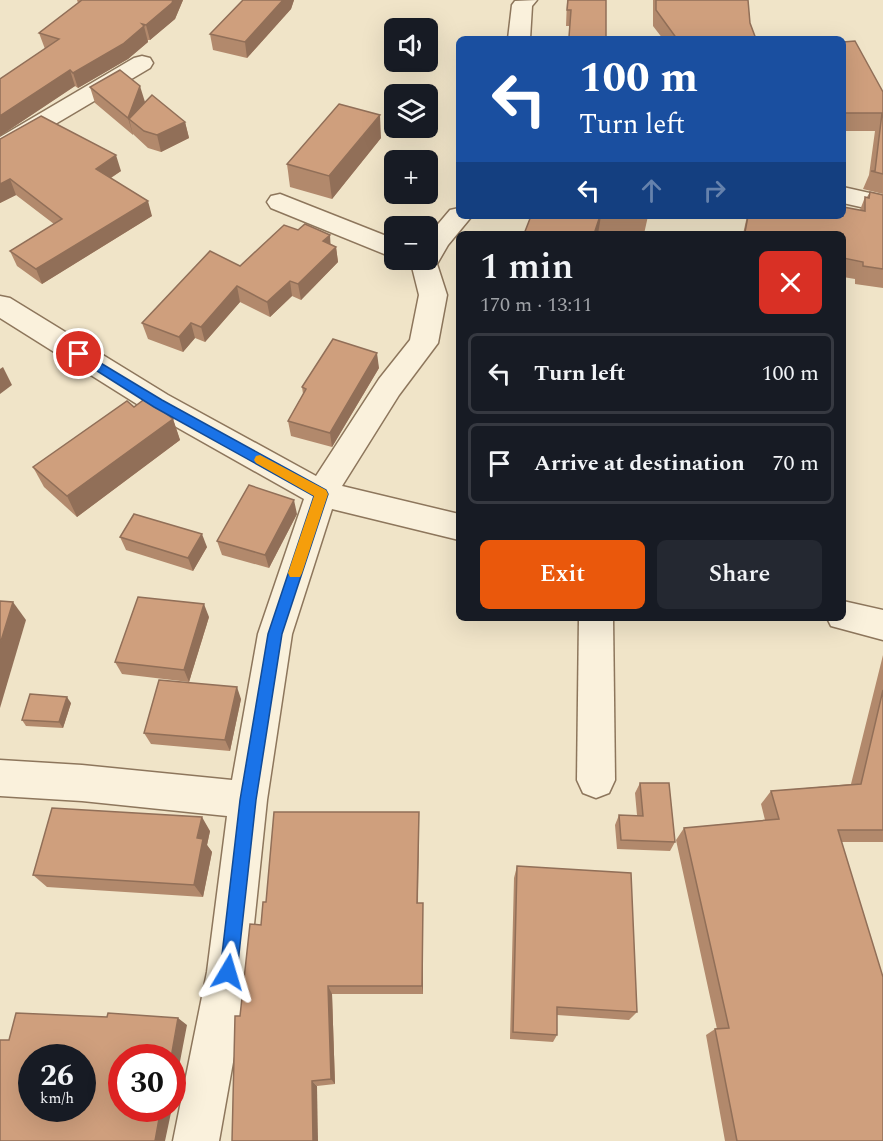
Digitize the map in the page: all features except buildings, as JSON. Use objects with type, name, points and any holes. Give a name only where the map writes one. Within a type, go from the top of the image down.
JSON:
[{"type":"street","points":[[519,36],[522,6],[527,0]]},
{"type":"street","points":[[0,147],[142,63]]},
{"type":"street","points":[[846,196],[883,204]]},
{"type":"street","points":[[280,202],[384,244]]},
{"type":"street","points":[[438,240],[456,219]]},
{"type":"street","points":[[196,1141],[228,972],[248,800],[275,634],[321,494],[389,387],[424,344],[433,295],[423,270]]},
{"type":"street","points":[[0,305],[158,403],[321,494],[456,526]]},
{"type":"street","points":[[846,617],[883,625]]},
{"type":"street","points":[[596,621],[596,780]]},
{"type":"street","points":[[0,778],[82,783],[248,800]]},
{"type":"slow traffic","points":[[260,460],[321,494],[295,573]]},
{"type":"route","points":[[79,354],[158,403],[321,494],[275,634],[248,800],[228,972]]}]
